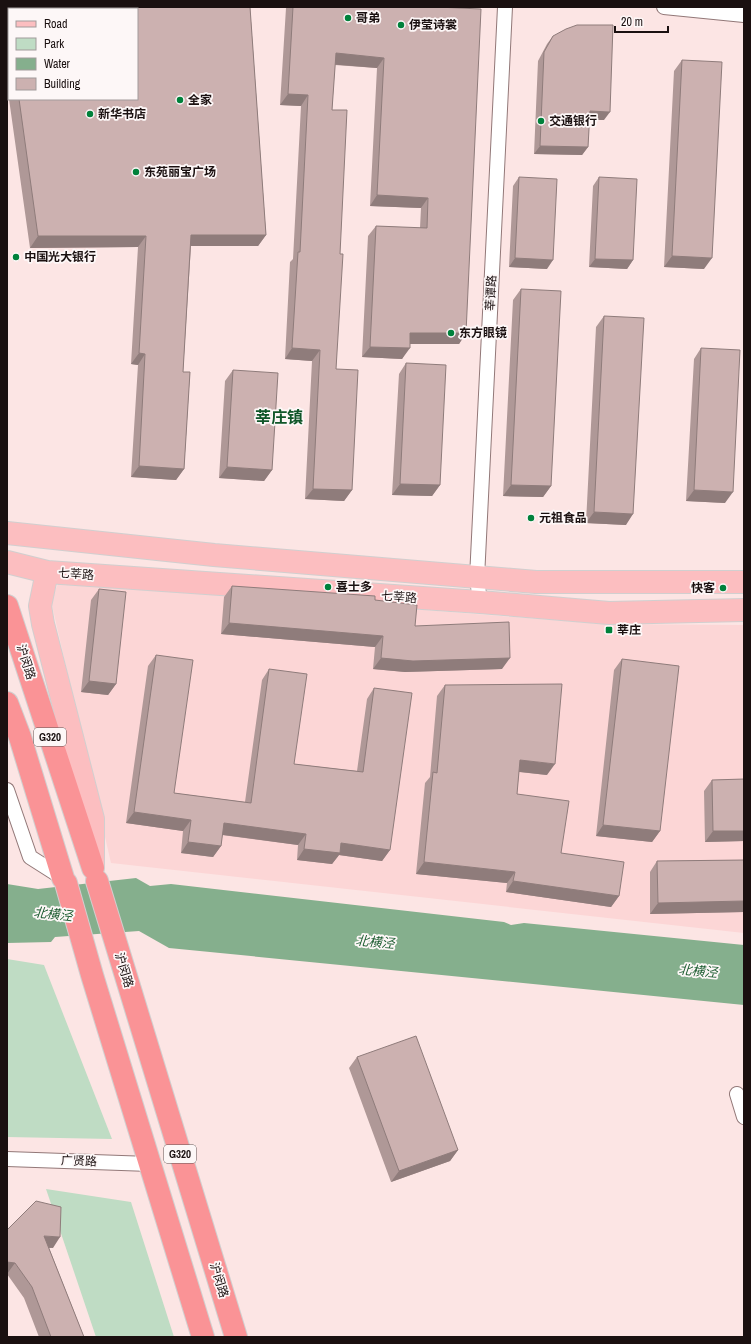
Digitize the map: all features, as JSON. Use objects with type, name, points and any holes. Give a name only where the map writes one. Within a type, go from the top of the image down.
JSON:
[{"type":"highway","name":"沪闵路","points":[[7,606],[95,874],[236,1337]]},
{"type":"highway","name":"G320","points":[[7,702],[20,737],[203,1337]]},
{"type":"main road","points":[[7,533],[214,555],[536,582],[744,582]]},
{"type":"main road","name":"七莘路","points":[[7,562],[47,572],[480,602],[609,613],[744,610]]},
{"type":"main road","points":[[47,572],[40,606],[43,624],[93,819],[95,874]]},
{"type":"street","name":"莘谭路","points":[[480,602],[477,578],[506,7]]},
{"type":"street","points":[[664,7],[744,14]]},
{"type":"street","points":[[7,790],[30,857],[64,880]]},
{"type":"street","points":[[737,1094],[744,1117]]},
{"type":"street","name":"广贤路","points":[[7,1159],[150,1164]]},
{"type":"shaded area","points":[[59,581],[602,624],[744,625],[744,933],[111,863],[51,601]]},
{"type":"green space","points":[[7,959],[44,965],[112,1139],[7,1137]]},
{"type":"green space","points":[[46,1189],[131,1202],[174,1337],[96,1337]]},
{"type":"water","name":"北横泾","points":[[136,878],[150,886],[171,884],[504,922],[511,925],[524,923],[744,945],[744,1005],[169,948],[139,931],[55,937],[51,942],[7,943],[7,884],[38,889]]},
{"type":"building","name":"东苑丽宝广场","points":[[7,7],[250,7],[266,235],[191,235],[183,372],[190,372],[184,469],[139,466],[145,354],[139,353],[146,236],[38,236],[19,100],[138,100],[138,8],[8,8],[8,21]]},
{"type":"building","points":[[293,7],[437,7],[481,9],[466,333],[410,333],[410,348],[370,347],[376,226],[427,228],[428,198],[377,195],[384,58],[336,53],[332,110],[347,110],[340,254],[343,254],[336,369],[358,370],[352,490],[313,489],[320,350],[292,348],[298,252],[300,252],[308,95],[288,94]]},
{"type":"building","points":[[577,25],[613,25],[610,112],[590,111],[588,147],[540,146],[544,52],[553,36]]},
{"type":"building","points":[[682,60],[722,62],[712,258],[672,256]]},
{"type":"building","points":[[519,177],[557,179],[553,260],[515,258]]},
{"type":"building","points":[[599,177],[637,179],[633,260],[595,259]]},
{"type":"building","points":[[521,289],[561,291],[551,486],[511,485]]},
{"type":"building","points":[[604,316],[644,318],[633,514],[594,512]]},
{"type":"building","points":[[701,348],[740,350],[733,492],[694,490]]},
{"type":"building","points":[[406,363],[446,365],[440,485],[400,484]]},
{"type":"building","points":[[233,370],[278,373],[272,470],[227,467]]},
{"type":"building","points":[[232,586],[375,596],[375,600],[417,605],[415,626],[509,622],[510,658],[413,661],[381,658],[383,636],[229,623]]},
{"type":"building","points":[[99,589],[126,592],[116,684],[89,681]]},
{"type":"building","points":[[156,655],[193,660],[174,793],[251,803],[269,669],[307,674],[294,764],[363,772],[374,688],[412,693],[390,850],[341,843],[340,853],[304,849],[306,834],[224,823],[221,846],[188,842],[191,820],[134,812]]},
{"type":"building","points":[[622,659],[679,666],[660,831],[603,825]]},
{"type":"building","points":[[562,684],[555,764],[520,760],[517,794],[569,801],[561,853],[624,862],[619,896],[513,881],[515,872],[424,862],[433,772],[437,773],[445,685]]},
{"type":"building","points":[[744,779],[744,831],[713,831],[712,780]]},
{"type":"building","points":[[744,860],[744,901],[658,903],[657,861]]},
{"type":"building","points":[[416,1036],[458,1150],[399,1171],[357,1057]]},
{"type":"building","points":[[36,1201],[61,1207],[60,1237],[44,1236],[84,1337],[51,1337],[32,1287],[15,1263],[7,1262],[7,1230]]},
{"type":"place","name":"哥弟","points":[[348,18]]},
{"type":"place","name":"伊莹诗裳","points":[[401,25]]},
{"type":"place","name":"全家","points":[[180,100]]},
{"type":"place","name":"新华书店","points":[[90,114]]},
{"type":"place","name":"交通银行","points":[[541,121]]},
{"type":"place","name":"东苑丽宝广场","points":[[136,172]]},
{"type":"place","name":"中国光大银行","points":[[16,257]]},
{"type":"place","name":"东方眼镜","points":[[451,333]]},
{"type":"place","name":"元祖食品","points":[[531,518]]},
{"type":"place","name":"喜士多","points":[[328,587]]},
{"type":"place","name":"快客","points":[[723,588]]},
{"type":"place","name":"莘庄","points":[[609,630]]},
{"type":"district","name":"莘庄镇","points":[[279,417]]}]
